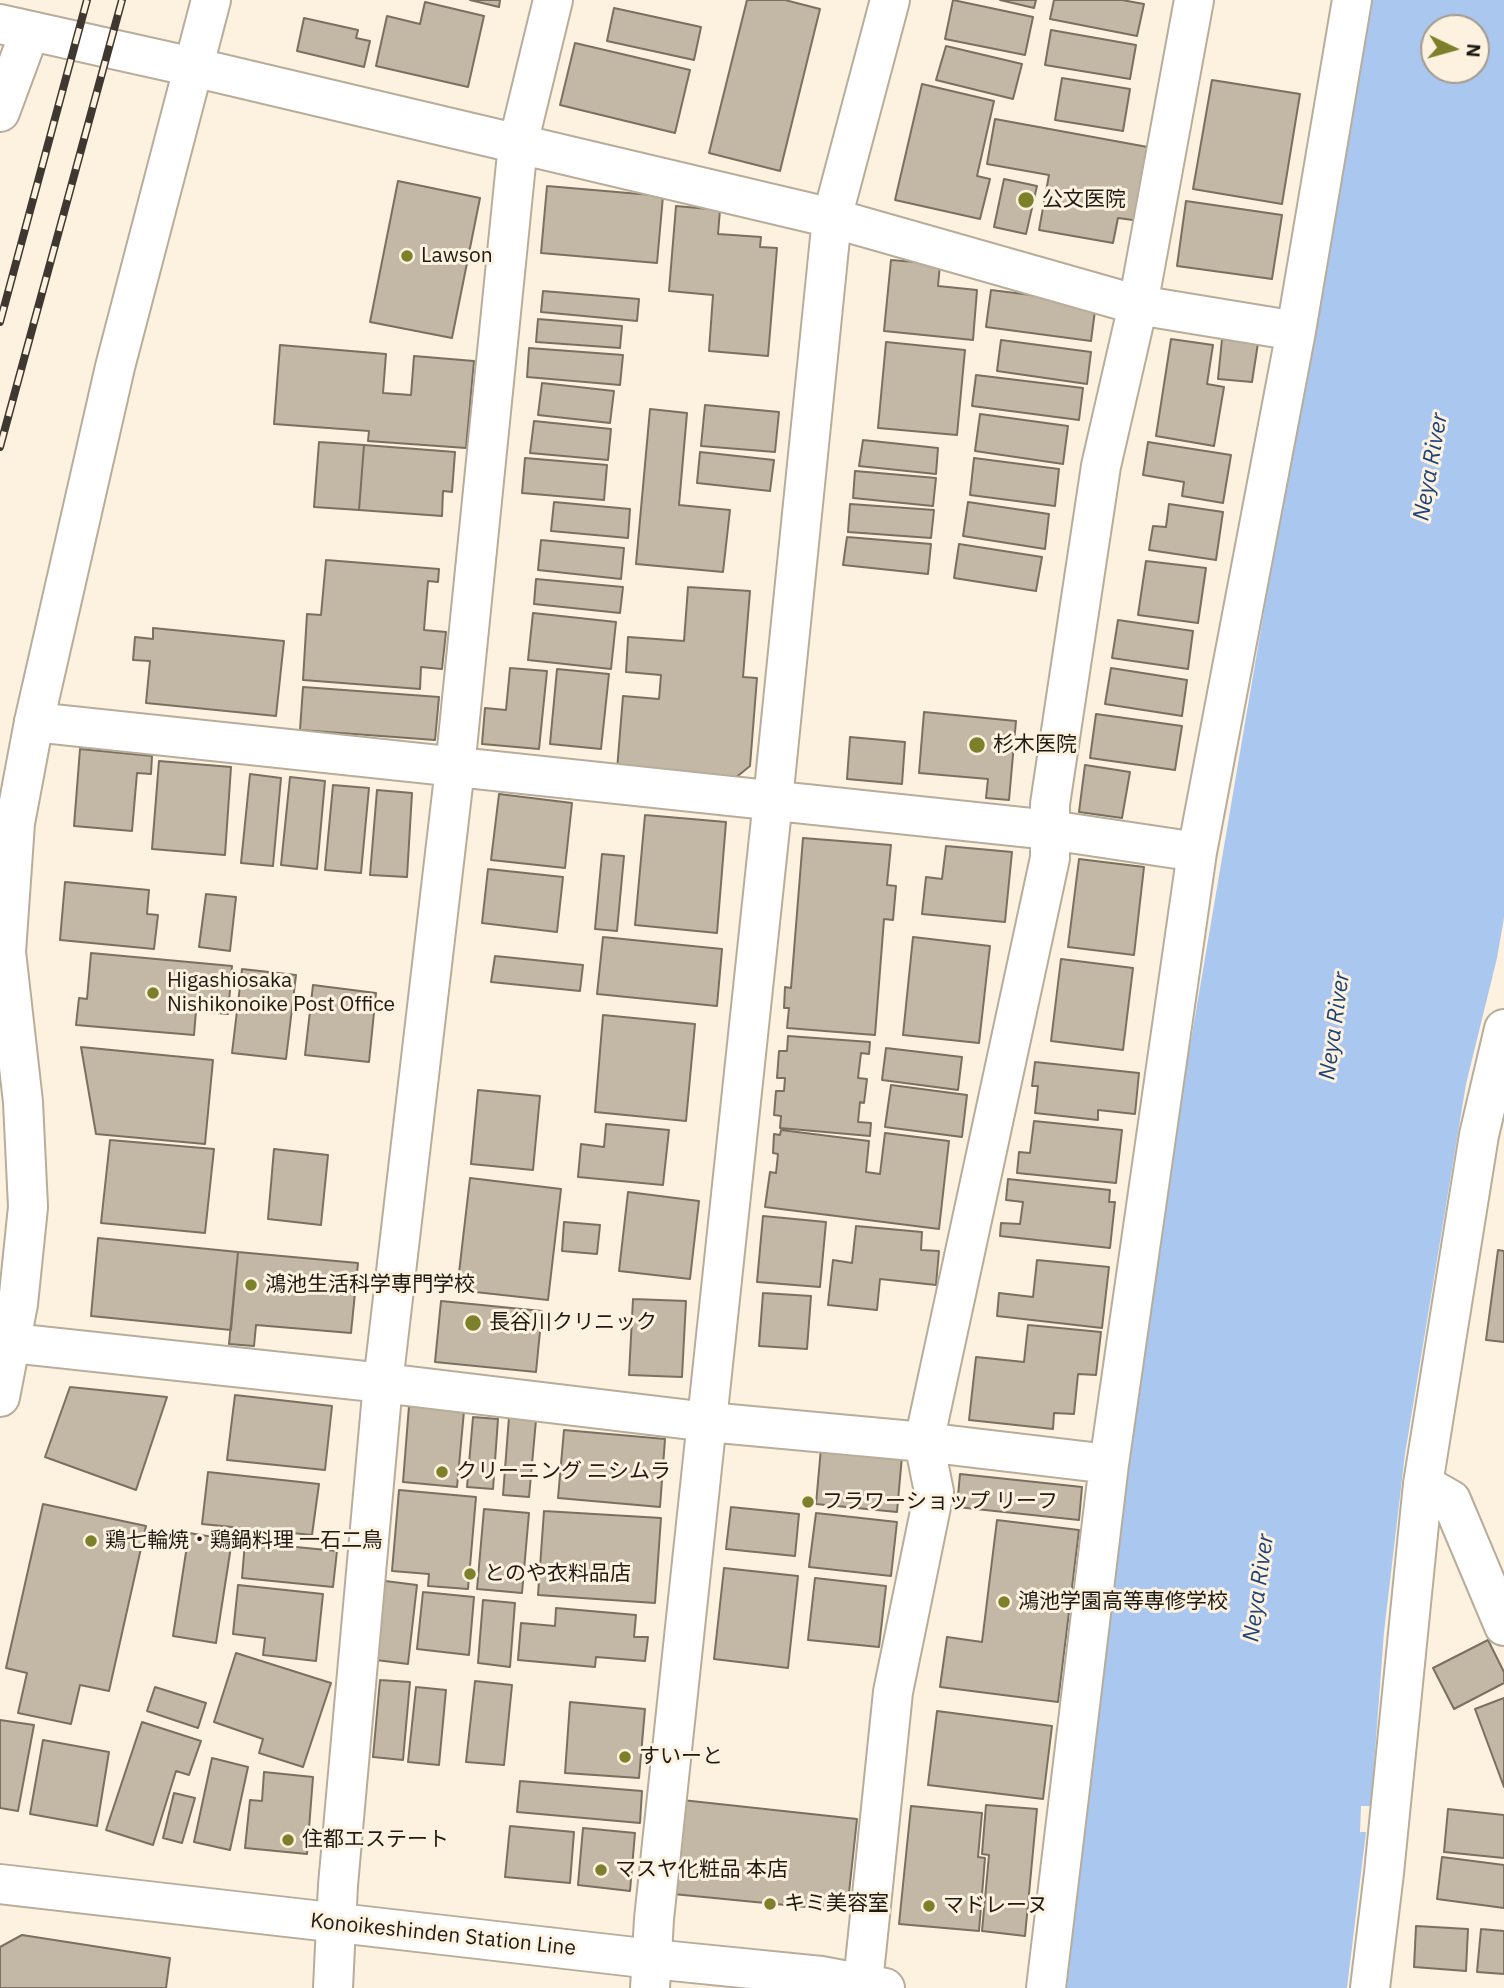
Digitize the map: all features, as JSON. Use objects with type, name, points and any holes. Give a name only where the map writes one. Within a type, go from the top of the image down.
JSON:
[{"type":"street","points":[[0,1397],[12,1343],[28,1208],[23,1102],[6,953],[15,823],[34,722],[115,367],[211,0]]},
{"type":"street","points":[[333,1988],[338,1885],[383,1383],[455,768],[518,144],[553,0]]},
{"type":"street","points":[[651,1973],[832,218],[890,0]]},
{"type":"street","points":[[874,1985],[893,1692],[934,1492],[924,1442],[1050,858],[1050,804],[1101,466],[1138,305],[1194,0]]},
{"type":"street","points":[[1046,1988],[1109,1464],[1197,852],[1296,331],[1352,0]]},
{"type":"street","points":[[0,111],[15,28],[193,67],[832,218],[1138,305],[1296,331]]},
{"type":"street","points":[[34,722],[1050,830],[1197,852]]},
{"type":"street","points":[[1370,1988],[1423,1484],[1479,1135],[1504,1029]]},
{"type":"street","points":[[12,1343],[708,1422],[924,1442],[1109,1464]]},
{"type":"street","points":[[1423,1484],[1451,1500],[1504,1626]]},
{"type":"street","name":"Konoikeshinden Station Line","points":[[0,1884],[337,1924],[651,1973],[821,1976],[874,1985]]},
{"type":"water","name":"Neya River","points":[[1368,0],[1504,0],[1504,918],[1497,958],[1466,1084],[1405,1454],[1384,1632],[1371,1806],[1361,1806],[1360,1832],[1366,1832],[1347,1988],[1067,1988],[1125,1443]]},
{"type":"building","points":[[470,0],[500,0],[499,7]]},
{"type":"building","points":[[747,0],[785,0],[820,9],[780,171],[709,153]]},
{"type":"building","points":[[953,0],[1033,17],[1025,55],[945,39]]},
{"type":"building","points":[[1000,0],[1036,0],[1034,8]]},
{"type":"building","points":[[1054,0],[1122,0],[1144,4],[1137,36],[1050,19]]},
{"type":"building","points":[[425,2],[484,16],[468,87],[376,66],[387,16],[420,24]]},
{"type":"building","points":[[614,8],[701,27],[694,60],[607,41]]},
{"type":"building","points":[[304,18],[358,30],[356,38],[370,41],[364,67],[297,51]]},
{"type":"building","points":[[1051,30],[1136,45],[1130,79],[1045,65]]},
{"type":"building","points":[[575,43],[690,70],[675,133],[560,105]]},
{"type":"building","points":[[946,46],[1022,64],[1013,99],[936,80]]},
{"type":"building","points":[[1062,78],[1130,89],[1123,131],[1055,120]]},
{"type":"building","points":[[1212,80],[1300,94],[1282,204],[1193,189]]},
{"type":"building","points":[[922,84],[994,101],[977,176],[990,179],[980,219],[895,200]]},
{"type":"building","points":[[995,119],[1153,148],[1140,221],[1118,218],[1113,243],[1039,230],[1049,175],[987,164]]},
{"type":"building","points":[[1004,179],[1037,186],[1026,234],[994,227]]},
{"type":"building","points":[[398,181],[480,198],[452,338],[370,322]]},
{"type":"building","points":[[547,186],[663,196],[657,263],[541,253]]},
{"type":"building","points":[[1186,201],[1282,215],[1272,279],[1177,266]]},
{"type":"building","points":[[676,206],[720,210],[718,234],[761,237],[760,247],[777,248],[768,356],[709,351],[713,295],[669,291]]},
{"type":"building","points":[[891,260],[940,264],[938,286],[977,290],[973,340],[884,331]]},
{"type":"building","points":[[991,290],[1096,303],[1091,341],[986,327]]},
{"type":"building","points":[[543,291],[639,299],[637,321],[541,312]]},
{"type":"building","points":[[538,319],[622,326],[620,348],[536,342]]},
{"type":"building","points":[[1171,339],[1213,345],[1207,384],[1224,387],[1214,446],[1156,436]]},
{"type":"building","points":[[1222,339],[1258,343],[1252,382],[1218,379]]},
{"type":"building","points":[[1001,340],[1091,352],[1087,384],[997,371]]},
{"type":"building","points":[[886,342],[965,350],[957,435],[878,428]]},
{"type":"building","points":[[280,345],[386,354],[383,393],[411,395],[414,356],[474,361],[466,448],[368,441],[369,431],[274,424]]},
{"type":"building","points":[[529,348],[623,355],[620,385],[527,377]]},
{"type":"building","points":[[976,375],[1083,388],[1079,420],[972,406]]},
{"type":"building","points":[[542,383],[614,391],[610,423],[538,415]]},
{"type":"building","points":[[705,405],[779,412],[775,452],[701,446]]},
{"type":"building","points":[[650,409],[687,413],[679,505],[730,510],[723,572],[636,564]]},
{"type":"building","points":[[980,414],[1068,426],[1063,464],[975,451]]},
{"type":"building","points":[[534,421],[611,429],[608,460],[530,453]]},
{"type":"building","points":[[863,440],[938,448],[936,474],[859,466]]},
{"type":"building","points":[[319,442],[364,445],[359,510],[314,507]]},
{"type":"building","points":[[1148,442],[1231,455],[1223,503],[1182,496],[1184,482],[1143,475]]},
{"type":"building","points":[[364,445],[455,452],[452,492],[443,491],[442,516],[359,510]]},
{"type":"building","points":[[700,452],[774,460],[770,491],[697,483]]},
{"type":"building","points":[[525,458],[607,465],[604,500],[522,493]]},
{"type":"building","points":[[974,458],[1059,469],[1055,506],[970,495]]},
{"type":"building","points":[[855,471],[936,478],[933,506],[853,498]]},
{"type":"building","points":[[554,502],[630,509],[628,538],[551,531]]},
{"type":"building","points":[[968,502],[1049,514],[1045,549],[963,536]]},
{"type":"building","points":[[850,504],[934,510],[931,538],[848,532]]},
{"type":"building","points":[[1169,504],[1223,512],[1216,560],[1149,550],[1153,526],[1166,527]]},
{"type":"building","points":[[847,537],[931,544],[928,574],[843,565]]},
{"type":"building","points":[[541,540],[624,548],[621,579],[538,570]]},
{"type":"building","points":[[959,544],[1042,557],[1036,591],[954,578]]},
{"type":"building","points":[[326,560],[439,569],[438,582],[428,581],[424,630],[446,632],[442,669],[421,667],[420,689],[303,680],[307,614],[321,615]]},
{"type":"building","points":[[1146,561],[1206,568],[1198,623],[1138,615]]},
{"type":"building","points":[[536,579],[623,587],[620,613],[534,604]]},
{"type":"building","points":[[688,587],[750,591],[743,677],[757,678],[750,766],[734,779],[617,770],[623,696],[659,699],[661,675],[626,672],[628,637],[684,641]]},
{"type":"building","points":[[533,613],[616,622],[611,669],[528,660]]},
{"type":"building","points":[[1118,620],[1193,631],[1188,669],[1112,658]]},
{"type":"building","points":[[153,628],[284,641],[276,716],[146,703],[150,661],[133,660],[135,637],[153,639]]},
{"type":"building","points":[[510,668],[547,671],[539,749],[482,744],[485,708],[506,710]]},
{"type":"building","points":[[1111,668],[1187,680],[1182,716],[1105,704]]},
{"type":"building","points":[[557,669],[609,674],[601,749],[550,744]]},
{"type":"building","points":[[303,687],[439,697],[435,740],[300,730]]},
{"type":"building","points":[[924,712],[1016,721],[1009,800],[986,798],[988,779],[919,773]]},
{"type":"building","points":[[1096,714],[1182,726],[1175,770],[1090,758]]},
{"type":"building","points":[[850,737],[905,742],[902,784],[847,779]]},
{"type":"building","points":[[80,749],[152,756],[151,774],[137,773],[132,831],[74,826]]},
{"type":"building","points":[[159,761],[231,767],[225,855],[152,849]]},
{"type":"building","points":[[1085,765],[1130,772],[1122,818],[1079,812]]},
{"type":"building","points":[[250,774],[281,778],[273,866],[241,863]]},
{"type":"building","points":[[290,777],[325,781],[317,869],[281,865]]},
{"type":"building","points":[[333,785],[369,788],[361,873],[325,870]]},
{"type":"building","points":[[377,790],[412,793],[407,877],[370,875]]},
{"type":"building","points":[[499,794],[572,803],[565,868],[491,860]]},
{"type":"building","points":[[645,815],[726,822],[717,933],[635,925]]},
{"type":"building","points":[[803,838],[891,845],[887,885],[896,886],[893,920],[884,919],[875,1035],[787,1028],[789,1008],[784,1008],[785,987],[791,988]]},
{"type":"building","points":[[946,846],[1012,852],[1005,922],[922,914],[926,877],[942,879]]},
{"type":"building","points":[[602,854],[624,856],[617,931],[595,929]]},
{"type":"building","points":[[1079,859],[1144,867],[1134,955],[1068,947]]},
{"type":"building","points":[[488,869],[563,877],[557,932],[482,923]]},
{"type":"building","points":[[65,882],[149,890],[147,914],[158,915],[154,949],[60,940]]},
{"type":"building","points":[[206,894],[236,897],[230,951],[199,947]]},
{"type":"building","points":[[603,937],[722,949],[717,1006],[597,994]]},
{"type":"building","points":[[913,937],[990,946],[979,1043],[903,1035]]},
{"type":"building","points":[[91,953],[232,966],[228,1014],[196,1011],[194,1035],[76,1025],[79,998],[87,999]]},
{"type":"building","points":[[495,956],[583,965],[580,991],[491,982]]},
{"type":"building","points":[[1061,959],[1133,968],[1123,1050],[1051,1041]]},
{"type":"building","points":[[242,969],[296,975],[286,1059],[232,1053]]},
{"type":"building","points":[[313,985],[376,993],[369,1062],[305,1055]]},
{"type":"building","points":[[603,1015],[695,1024],[686,1121],[595,1112]]},
{"type":"building","points":[[788,1036],[870,1042],[869,1054],[861,1053],[858,1078],[867,1079],[864,1103],[860,1102],[858,1122],[871,1123],[870,1136],[780,1128],[781,1116],[774,1115],[776,1091],[784,1091],[785,1078],[777,1078],[779,1051],[787,1051]]},
{"type":"building","points":[[81,1047],[213,1060],[205,1144],[96,1134]]},
{"type":"building","points":[[886,1048],[962,1057],[958,1090],[882,1080]]},
{"type":"building","points":[[1035,1062],[1139,1073],[1135,1114],[1098,1110],[1098,1120],[1035,1113],[1038,1086],[1032,1086]]},
{"type":"building","points":[[891,1085],[967,1095],[962,1137],[885,1127]]},
{"type":"building","points":[[478,1090],[540,1096],[533,1170],[471,1164]]},
{"type":"building","points":[[1034,1121],[1122,1130],[1116,1183],[1017,1173],[1019,1152],[1030,1153]]},
{"type":"building","points":[[606,1124],[669,1130],[663,1185],[578,1177],[581,1144],[604,1147]]},
{"type":"building","points":[[781,1130],[869,1141],[866,1172],[880,1174],[885,1133],[949,1141],[939,1229],[765,1207],[770,1172],[776,1173],[778,1154],[773,1153],[774,1134],[780,1135]]},
{"type":"building","points":[[110,1140],[214,1149],[205,1233],[101,1223]]},
{"type":"building","points":[[274,1149],[328,1155],[321,1225],[268,1219]]},
{"type":"building","points":[[470,1178],[561,1189],[548,1300],[457,1290]]},
{"type":"building","points":[[1008,1179],[1110,1190],[1109,1202],[1115,1202],[1110,1248],[1000,1236],[1001,1223],[1020,1224],[1023,1202],[1006,1200]]},
{"type":"building","points":[[628,1192],[699,1201],[690,1279],[619,1271]]},
{"type":"building","points":[[763,1216],[826,1222],[820,1287],[757,1282]]},
{"type":"building","points":[[564,1222],[600,1225],[597,1254],[562,1251]]},
{"type":"building","points":[[856,1226],[922,1232],[921,1250],[939,1251],[936,1285],[880,1279],[877,1310],[828,1305],[833,1260],[852,1263]]},
{"type":"building","points":[[98,1238],[238,1252],[231,1330],[91,1316]]},
{"type":"building","points":[[1498,1250],[1504,1251],[1504,1342],[1486,1340]]},
{"type":"building","points":[[238,1252],[358,1263],[351,1333],[256,1325],[254,1346],[229,1344]]},
{"type":"building","points":[[1037,1260],[1109,1267],[1102,1328],[997,1316],[999,1293],[1033,1297]]},
{"type":"building","points":[[763,1293],[811,1296],[807,1349],[759,1346]]},
{"type":"building","points":[[633,1299],[686,1301],[682,1377],[629,1375]]},
{"type":"building","points":[[441,1301],[542,1311],[536,1372],[435,1362]]},
{"type":"building","points":[[1028,1325],[1101,1332],[1096,1375],[1078,1374],[1074,1414],[1054,1413],[1053,1429],[969,1420],[976,1357],[1024,1362]]},
{"type":"building","points":[[70,1387],[167,1397],[136,1490],[45,1457]]},
{"type":"building","points":[[235,1395],[332,1406],[325,1470],[227,1460]]},
{"type":"building","points":[[409,1406],[464,1411],[457,1487],[403,1482]]},
{"type":"building","points":[[473,1417],[498,1419],[493,1489],[467,1487]]},
{"type":"building","points":[[509,1417],[536,1420],[529,1497],[503,1495]]},
{"type":"building","points":[[564,1430],[665,1439],[660,1507],[558,1498]]},
{"type":"building","points":[[821,1448],[902,1456],[897,1512],[816,1504]]},
{"type":"building","points":[[208,1472],[319,1484],[312,1535],[202,1524]]},
{"type":"building","points":[[960,1474],[1082,1487],[1079,1520],[957,1507]]},
{"type":"building","points":[[399,1490],[476,1497],[468,1589],[428,1586],[429,1574],[392,1571]]},
{"type":"building","points":[[43,1504],[146,1526],[109,1691],[80,1685],[71,1724],[18,1713],[27,1673],[6,1668]]},
{"type":"building","points":[[731,1507],[799,1514],[795,1556],[726,1549]]},
{"type":"building","points":[[484,1509],[529,1513],[522,1593],[477,1589]]},
{"type":"building","points":[[544,1511],[661,1518],[655,1603],[538,1595]]},
{"type":"building","points":[[816,1513],[897,1522],[891,1576],[809,1567]]},
{"type":"building","points":[[997,1520],[1079,1530],[1058,1702],[940,1687],[947,1637],[982,1642]]},
{"type":"building","points":[[189,1533],[232,1540],[216,1643],[173,1636]]},
{"type":"building","points":[[245,1542],[337,1551],[333,1587],[242,1578]]},
{"type":"building","points":[[724,1568],[798,1576],[788,1668],[714,1659]]},
{"type":"building","points":[[815,1578],[886,1586],[879,1647],[808,1640]]},
{"type":"building","points":[[385,1581],[417,1585],[408,1664],[376,1660]]},
{"type":"building","points":[[238,1585],[323,1594],[316,1661],[263,1655],[265,1638],[233,1634]]},
{"type":"building","points":[[423,1592],[474,1597],[469,1655],[417,1649]]},
{"type":"building","points":[[483,1600],[515,1603],[510,1667],[478,1663]]},
{"type":"building","points":[[556,1608],[636,1615],[634,1637],[648,1637],[645,1661],[596,1657],[595,1667],[518,1660],[521,1623],[555,1626]]},
{"type":"building","points":[[1488,1640],[1504,1672],[1504,1683],[1454,1709],[1433,1668]]},
{"type":"building","points":[[236,1653],[331,1683],[303,1767],[259,1753],[263,1739],[214,1722]]},
{"type":"building","points":[[380,1680],[410,1682],[403,1760],[373,1757]]},
{"type":"building","points":[[475,1681],[512,1685],[504,1765],[466,1762]]},
{"type":"building","points":[[155,1687],[206,1703],[198,1728],[147,1711]]},
{"type":"building","points":[[416,1687],[446,1690],[439,1765],[408,1762]]},
{"type":"building","points":[[1504,1698],[1504,1787],[1475,1709]]},
{"type":"building","points":[[570,1702],[645,1709],[639,1778],[565,1773]]},
{"type":"building","points":[[937,1711],[1052,1726],[1043,1799],[928,1785]]},
{"type":"building","points":[[0,1720],[34,1725],[18,1811],[0,1808]]},
{"type":"building","points":[[142,1722],[201,1741],[189,1775],[176,1771],[153,1845],[106,1830]]},
{"type":"building","points":[[43,1740],[109,1752],[97,1826],[30,1814]]},
{"type":"building","points":[[212,1758],[248,1767],[230,1850],[194,1842]]},
{"type":"building","points":[[264,1772],[313,1777],[307,1854],[245,1848],[250,1800],[262,1801]]},
{"type":"building","points":[[520,1781],[642,1791],[640,1823],[517,1812]]},
{"type":"building","points":[[174,1793],[195,1798],[182,1843],[163,1838]]},
{"type":"building","points":[[682,1800],[857,1819],[847,1911],[673,1894]]},
{"type":"building","points":[[986,1805],[1037,1809],[1025,1936],[982,1931],[989,1855],[982,1854]]},
{"type":"building","points":[[911,1806],[982,1813],[978,1857],[985,1858],[979,1931],[899,1924]]},
{"type":"building","points":[[1448,1809],[1504,1815],[1504,1858],[1444,1852]]},
{"type":"building","points":[[510,1826],[574,1832],[570,1883],[505,1877]]},
{"type":"building","points":[[583,1828],[635,1833],[630,1891],[578,1885]]},
{"type":"building","points":[[1442,1857],[1504,1865],[1504,1908],[1437,1899]]},
{"type":"building","points":[[1416,1926],[1468,1929],[1466,1971],[1414,1967]]},
{"type":"building","points":[[1481,1929],[1504,1931],[1504,1974],[1477,1972]]},
{"type":"building","points":[[22,1935],[170,1958],[166,1988],[0,1988],[0,1947]]},
{"type":"railway","points":[[0,322],[87,0]]},
{"type":"railway","points":[[0,447],[122,0]]},
{"type":"place","name":"公文医院","points":[[1026,200]]},
{"type":"place","name":"Lawson","points":[[407,256]]},
{"type":"place","name":"杉木医院","points":[[977,745]]},
{"type":"place","name":"Higashiosaka Nishikonoike Post Office","points":[[153,993]]},
{"type":"place","name":"鴻池生活科学専門学校","points":[[251,1285]]},
{"type":"place","name":"長谷川クリニック","points":[[473,1323]]},
{"type":"place","name":"クリーニング ニシムラ","points":[[442,1472]]},
{"type":"place","name":"フラワーショップ リーフ","points":[[808,1502]]},
{"type":"place","name":"鶏七輪焼・鶏鍋料理 一石二鳥","points":[[91,1541]]},
{"type":"place","name":"とのや衣料品店","points":[[470,1574]]},
{"type":"place","name":"鴻池学園高等専修学校","points":[[1004,1602]]},
{"type":"place","name":"すいーと","points":[[625,1757]]},
{"type":"place","name":"住都エステート","points":[[288,1840]]},
{"type":"place","name":"マスヤ化粧品 本店","points":[[601,1870]]},
{"type":"place","name":"キミ美容室","points":[[770,1904]]},
{"type":"place","name":"マドレーヌ","points":[[929,1906]]}]
